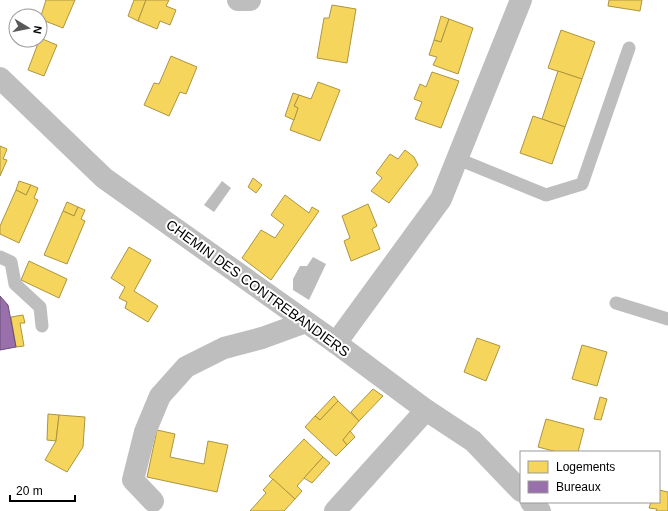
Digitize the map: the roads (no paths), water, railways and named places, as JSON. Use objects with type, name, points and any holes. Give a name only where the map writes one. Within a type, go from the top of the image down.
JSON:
[{"type":"street","points":[[238,0],[250,0]]},
{"type":"street","points":[[336,343],[441,200],[521,0]]},
{"type":"street","name":"CHEMIN DES CONTREBANDIERS","points":[[0,78],[104,178],[336,343],[426,410],[473,441],[520,490]]},
{"type":"street","points":[[153,501],[133,480],[145,432],[160,396],[186,367],[224,348],[262,338],[306,322]]},
{"type":"street","points":[[335,511],[426,410]]},
{"type":"street","points":[[532,503],[540,511]]},
{"type":"lane","points":[[458,159],[546,195],[582,184],[629,48]]},
{"type":"lane","points":[[0,257],[11,262],[15,284],[40,307],[42,326]]},
{"type":"lane","points":[[616,303],[668,318]]}]
